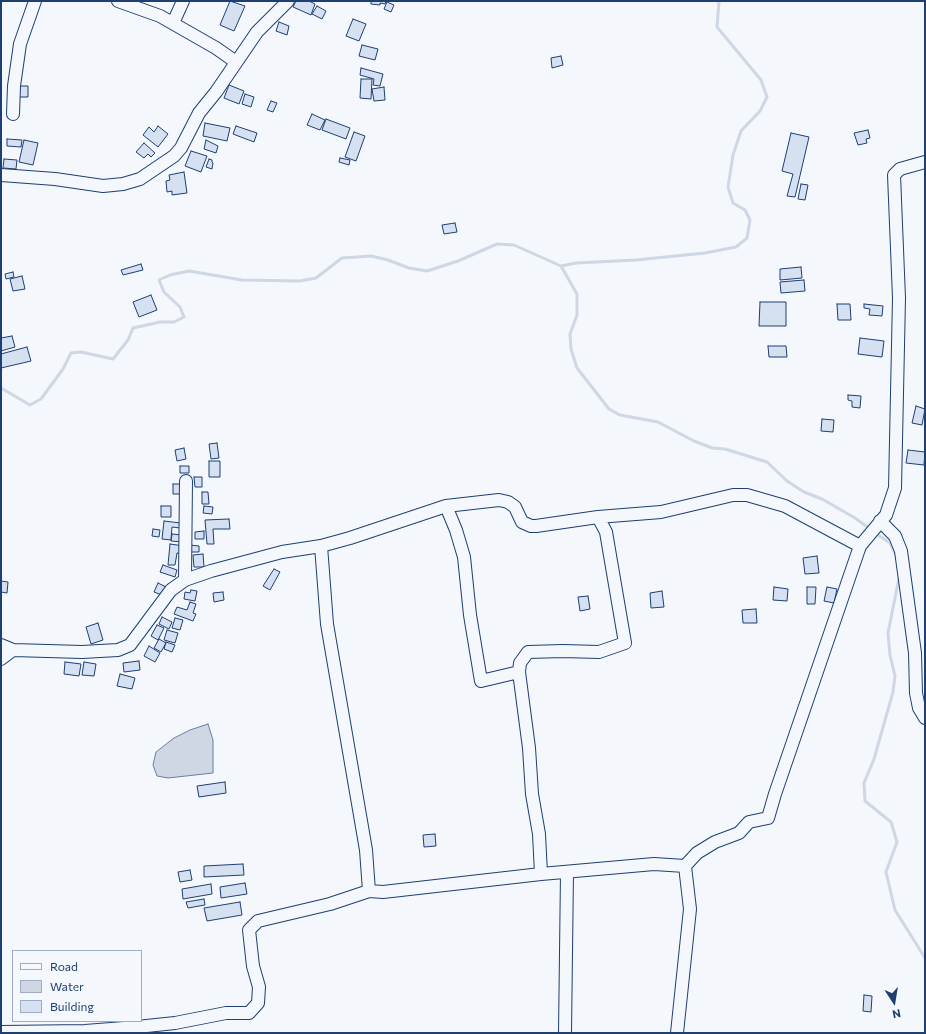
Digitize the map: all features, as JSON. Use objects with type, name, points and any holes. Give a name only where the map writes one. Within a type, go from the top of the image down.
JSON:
[{"type":"street","points":[[13,114],[14,86],[20,44],[35,1]]},
{"type":"street","points":[[118,1],[160,16],[216,48],[236,62]]},
{"type":"street","points":[[173,23],[183,1]]},
{"type":"street","points":[[1,175],[55,179],[103,186],[123,184],[140,178],[174,156],[181,148],[199,113],[257,32],[288,1]]},
{"type":"street","points":[[1,1032],[85,1031],[175,1023],[226,1013],[249,1013],[258,1003],[259,987],[253,966],[249,930],[258,921],[330,904],[369,890],[383,892],[541,874],[654,864],[685,866],[697,854],[715,842],[739,833],[749,822],[768,818],[862,543],[886,515],[895,488],[899,298],[894,175],[900,169],[925,162]]},
{"type":"street","points":[[185,580],[186,481]]},
{"type":"street","points":[[1,645],[13,650],[82,652],[118,650],[130,644],[171,590],[185,580],[211,571],[282,552],[321,546],[446,506],[499,500],[508,502],[515,507],[522,522],[531,526],[598,517],[661,512],[691,507],[733,495],[747,495],[785,506],[862,543]]},
{"type":"street","points":[[446,506],[456,530],[464,557],[470,615],[481,681],[519,672]]},
{"type":"street","points":[[541,874],[539,834],[532,794],[529,748],[519,672],[520,663],[528,652],[599,652],[626,643],[606,532],[598,517]]},
{"type":"street","points":[[879,523],[895,536],[901,552],[915,653],[916,693],[919,708],[925,718]]},
{"type":"street","points":[[321,546],[327,624],[366,850],[369,890]]},
{"type":"street","points":[[1,659],[13,650]]},
{"type":"street","points":[[677,1033],[690,909],[685,866]]},
{"type":"street","points":[[565,1033],[567,872]]},
{"type":"water","points":[[208,724],[213,740],[213,773],[168,778],[157,776],[153,765],[156,752],[174,738],[190,730]]},
{"type":"building","points":[[230,1],[245,6],[234,31],[220,25]]},
{"type":"building","points":[[296,1],[309,1],[315,4],[311,15],[293,7]]},
{"type":"building","points":[[371,1],[386,1],[385,4],[380,3],[380,5],[371,4]]},
{"type":"building","points":[[387,2],[394,5],[391,12],[384,9]]},
{"type":"building","points":[[317,6],[326,11],[322,19],[312,14]]},
{"type":"building","points":[[353,19],[366,24],[359,41],[346,36]]},
{"type":"building","points":[[279,22],[289,26],[287,35],[276,31]]},
{"type":"building","points":[[362,45],[378,49],[375,60],[359,56]]},
{"type":"building","points":[[561,56],[563,65],[552,68],[551,58]]},
{"type":"building","points":[[361,68],[383,74],[380,86],[373,85],[374,79],[360,75]]},
{"type":"building","points":[[361,79],[372,79],[371,99],[360,98]]},
{"type":"building","points":[[229,85],[244,91],[239,104],[224,98]]},
{"type":"building","points":[[16,86],[28,86],[28,97],[16,97]]},
{"type":"building","points":[[384,87],[385,100],[374,101],[372,89]]},
{"type":"building","points":[[245,94],[254,97],[251,107],[242,104]]},
{"type":"building","points":[[271,101],[277,103],[273,112],[267,110]]},
{"type":"building","points":[[312,114],[325,120],[320,130],[307,125]]},
{"type":"building","points":[[326,119],[350,128],[346,139],[322,130]]},
{"type":"building","points":[[205,123],[230,128],[227,141],[203,136]]},
{"type":"building","points":[[158,126],[168,134],[158,147],[143,135],[149,127],[154,132]]},
{"type":"building","points":[[236,126],[257,133],[254,142],[233,134]]},
{"type":"building","points":[[868,130],[870,138],[866,139],[867,143],[858,145],[854,133]]},
{"type":"building","points":[[354,132],[365,136],[356,161],[345,157]]},
{"type":"building","points":[[791,133],[809,137],[795,197],[787,196],[793,174],[782,171]]},
{"type":"building","points":[[7,139],[22,140],[21,147],[7,146]]},
{"type":"building","points":[[24,140],[38,143],[33,165],[19,162]]},
{"type":"building","points":[[206,140],[218,146],[216,153],[204,149]]},
{"type":"building","points":[[144,143],[155,153],[151,157],[148,154],[144,158],[136,152]]},
{"type":"building","points":[[191,151],[207,156],[201,172],[185,166]]},
{"type":"building","points":[[340,158],[350,160],[349,165],[339,162]]},
{"type":"building","points":[[4,159],[17,160],[16,169],[3,168]]},
{"type":"building","points":[[209,159],[212,160],[213,163],[212,169],[206,167]]},
{"type":"building","points":[[184,172],[187,193],[172,195],[172,191],[167,192],[166,181],[170,180],[169,175]]},
{"type":"building","points":[[801,184],[808,185],[805,200],[798,199]]},
{"type":"building","points":[[455,223],[457,232],[444,234],[442,225]]},
{"type":"building","points":[[141,264],[143,270],[123,275],[121,270]]},
{"type":"building","points":[[801,267],[802,278],[780,280],[780,269]]},
{"type":"building","points":[[13,272],[14,277],[6,279],[5,274]]},
{"type":"building","points":[[22,276],[25,289],[13,291],[10,279]]},
{"type":"building","points":[[804,280],[805,291],[781,293],[780,282]]},
{"type":"building","points":[[151,295],[157,310],[139,317],[133,302]]},
{"type":"building","points":[[760,302],[786,302],[786,326],[759,326]]},
{"type":"building","points":[[837,304],[850,304],[851,320],[838,320]]},
{"type":"building","points":[[864,304],[883,306],[882,316],[869,315],[870,309],[864,308]]},
{"type":"building","points":[[12,336],[15,347],[1,351],[1,338]]},
{"type":"building","points":[[860,338],[884,341],[882,357],[858,354]]},
{"type":"building","points":[[768,346],[786,346],[787,357],[769,357]]},
{"type":"building","points":[[27,347],[31,361],[1,368],[1,354]]},
{"type":"building","points":[[848,395],[861,396],[860,408],[852,407],[852,401],[848,400]]},
{"type":"building","points":[[916,406],[925,409],[922,425],[912,423]]},
{"type":"building","points":[[822,419],[834,420],[833,432],[821,431]]},
{"type":"building","points":[[217,443],[219,458],[211,459],[209,444]]},
{"type":"building","points":[[184,448],[186,459],[177,461],[175,450]]},
{"type":"building","points":[[908,450],[925,452],[924,465],[906,463]]},
{"type":"building","points":[[209,461],[220,461],[220,477],[209,477]]},
{"type":"building","points":[[180,466],[189,466],[189,473],[180,473]]},
{"type":"building","points":[[194,477],[202,477],[202,487],[195,487]]},
{"type":"building","points":[[173,484],[181,484],[181,494],[173,494]]},
{"type":"building","points":[[202,492],[208,492],[209,504],[202,504]]},
{"type":"building","points":[[161,506],[171,506],[171,517],[161,517]]},
{"type":"building","points":[[204,506],[213,507],[212,514],[203,513]]},
{"type":"building","points":[[229,519],[230,529],[213,529],[214,544],[207,544],[205,520]]},
{"type":"building","points":[[164,521],[181,523],[180,528],[172,527],[171,540],[162,539]]},
{"type":"building","points":[[153,529],[160,530],[159,537],[152,536]]},
{"type":"building","points":[[204,531],[204,539],[195,539],[195,532]]},
{"type":"building","points":[[172,534],[182,535],[182,542],[171,541]]},
{"type":"building","points":[[170,544],[184,546],[183,554],[177,553],[175,565],[168,565]]},
{"type":"building","points":[[190,545],[199,546],[199,552],[189,552]]},
{"type":"building","points":[[203,554],[204,567],[194,567],[193,555]]},
{"type":"building","points":[[817,556],[819,573],[805,574],[803,558]]},
{"type":"building","points":[[163,565],[177,570],[175,577],[160,572]]},
{"type":"building","points":[[274,569],[280,572],[270,590],[263,586]]},
{"type":"building","points":[[1,581],[8,582],[7,593],[1,592]]},
{"type":"building","points":[[158,583],[166,587],[162,595],[154,592]]},
{"type":"building","points":[[774,587],[788,589],[787,601],[773,600]]},
{"type":"building","points":[[807,587],[816,587],[815,604],[807,604]]},
{"type":"building","points":[[827,587],[837,589],[834,603],[824,601]]},
{"type":"building","points":[[191,590],[197,591],[195,601],[184,599],[185,592],[190,593]]},
{"type":"building","points":[[662,591],[664,607],[651,608],[650,593]]},
{"type":"building","points":[[223,592],[224,600],[214,602],[213,593]]},
{"type":"building","points":[[588,596],[590,609],[580,611],[578,597]]},
{"type":"building","points":[[190,602],[196,604],[193,613],[196,614],[193,621],[174,614],[177,607],[187,610]]},
{"type":"building","points":[[756,609],[757,623],[743,623],[742,610]]},
{"type":"building","points":[[162,617],[172,622],[169,629],[159,624]]},
{"type":"building","points":[[175,618],[183,620],[180,630],[172,628]]},
{"type":"building","points":[[98,623],[103,640],[91,644],[86,627]]},
{"type":"building","points":[[157,625],[164,628],[158,640],[151,636]]},
{"type":"building","points":[[167,630],[178,633],[175,643],[164,640]]},
{"type":"building","points":[[159,639],[166,643],[161,652],[154,648]]},
{"type":"building","points":[[166,642],[175,645],[172,652],[164,649]]},
{"type":"building","points":[[149,646],[160,653],[155,662],[144,656]]},
{"type":"building","points":[[139,661],[140,670],[124,672],[123,663]]},
{"type":"building","points":[[65,662],[81,664],[79,676],[64,674]]},
{"type":"building","points":[[84,662],[96,664],[94,676],[82,675]]},
{"type":"building","points":[[120,674],[135,678],[132,689],[117,686]]},
{"type":"building","points":[[225,782],[226,793],[199,797],[197,786]]},
{"type":"building","points":[[435,834],[436,846],[424,847],[423,835]]},
{"type":"building","points":[[243,864],[244,875],[204,877],[204,866]]},
{"type":"building","points":[[190,870],[192,880],[180,882],[178,872]]},
{"type":"building","points":[[245,883],[247,894],[221,898],[220,887]]},
{"type":"building","points":[[211,884],[212,894],[183,899],[182,889]]},
{"type":"building","points":[[204,899],[205,905],[188,908],[186,902]]},
{"type":"building","points":[[240,902],[242,915],[207,921],[204,908]]},
{"type":"building","points":[[864,995],[872,996],[871,1012],[863,1011]]},
{"type":"waterway","points":[[1,388],[30,405],[41,399],[63,369],[71,353],[81,352],[113,359],[128,340],[133,328],[160,322],[174,322],[184,317],[180,307],[164,292],[159,280],[170,275],[189,271],[242,280],[300,281],[316,278],[342,258],[371,256],[388,260],[409,268],[427,271],[458,261],[497,244],[514,245],[561,266],[576,263],[636,260],[705,253],[736,247],[747,238],[750,220],[745,210],[733,203],[728,187],[733,155],[741,131],[760,111],[767,97],[761,80],[717,27],[719,1]]},
{"type":"waterway","points":[[561,266],[577,294],[577,315],[570,334],[571,349],[577,368],[609,409],[620,415],[658,422],[694,441],[712,448],[725,449],[767,462],[787,481],[804,492],[822,499],[855,518],[870,529]]},
{"type":"waterway","points":[[875,533],[890,543],[897,557]]},
{"type":"waterway","points":[[899,578],[888,633],[890,655],[895,676],[893,692],[874,759],[864,783],[865,801],[891,822],[897,842],[886,872],[895,910],[925,958]]}]
